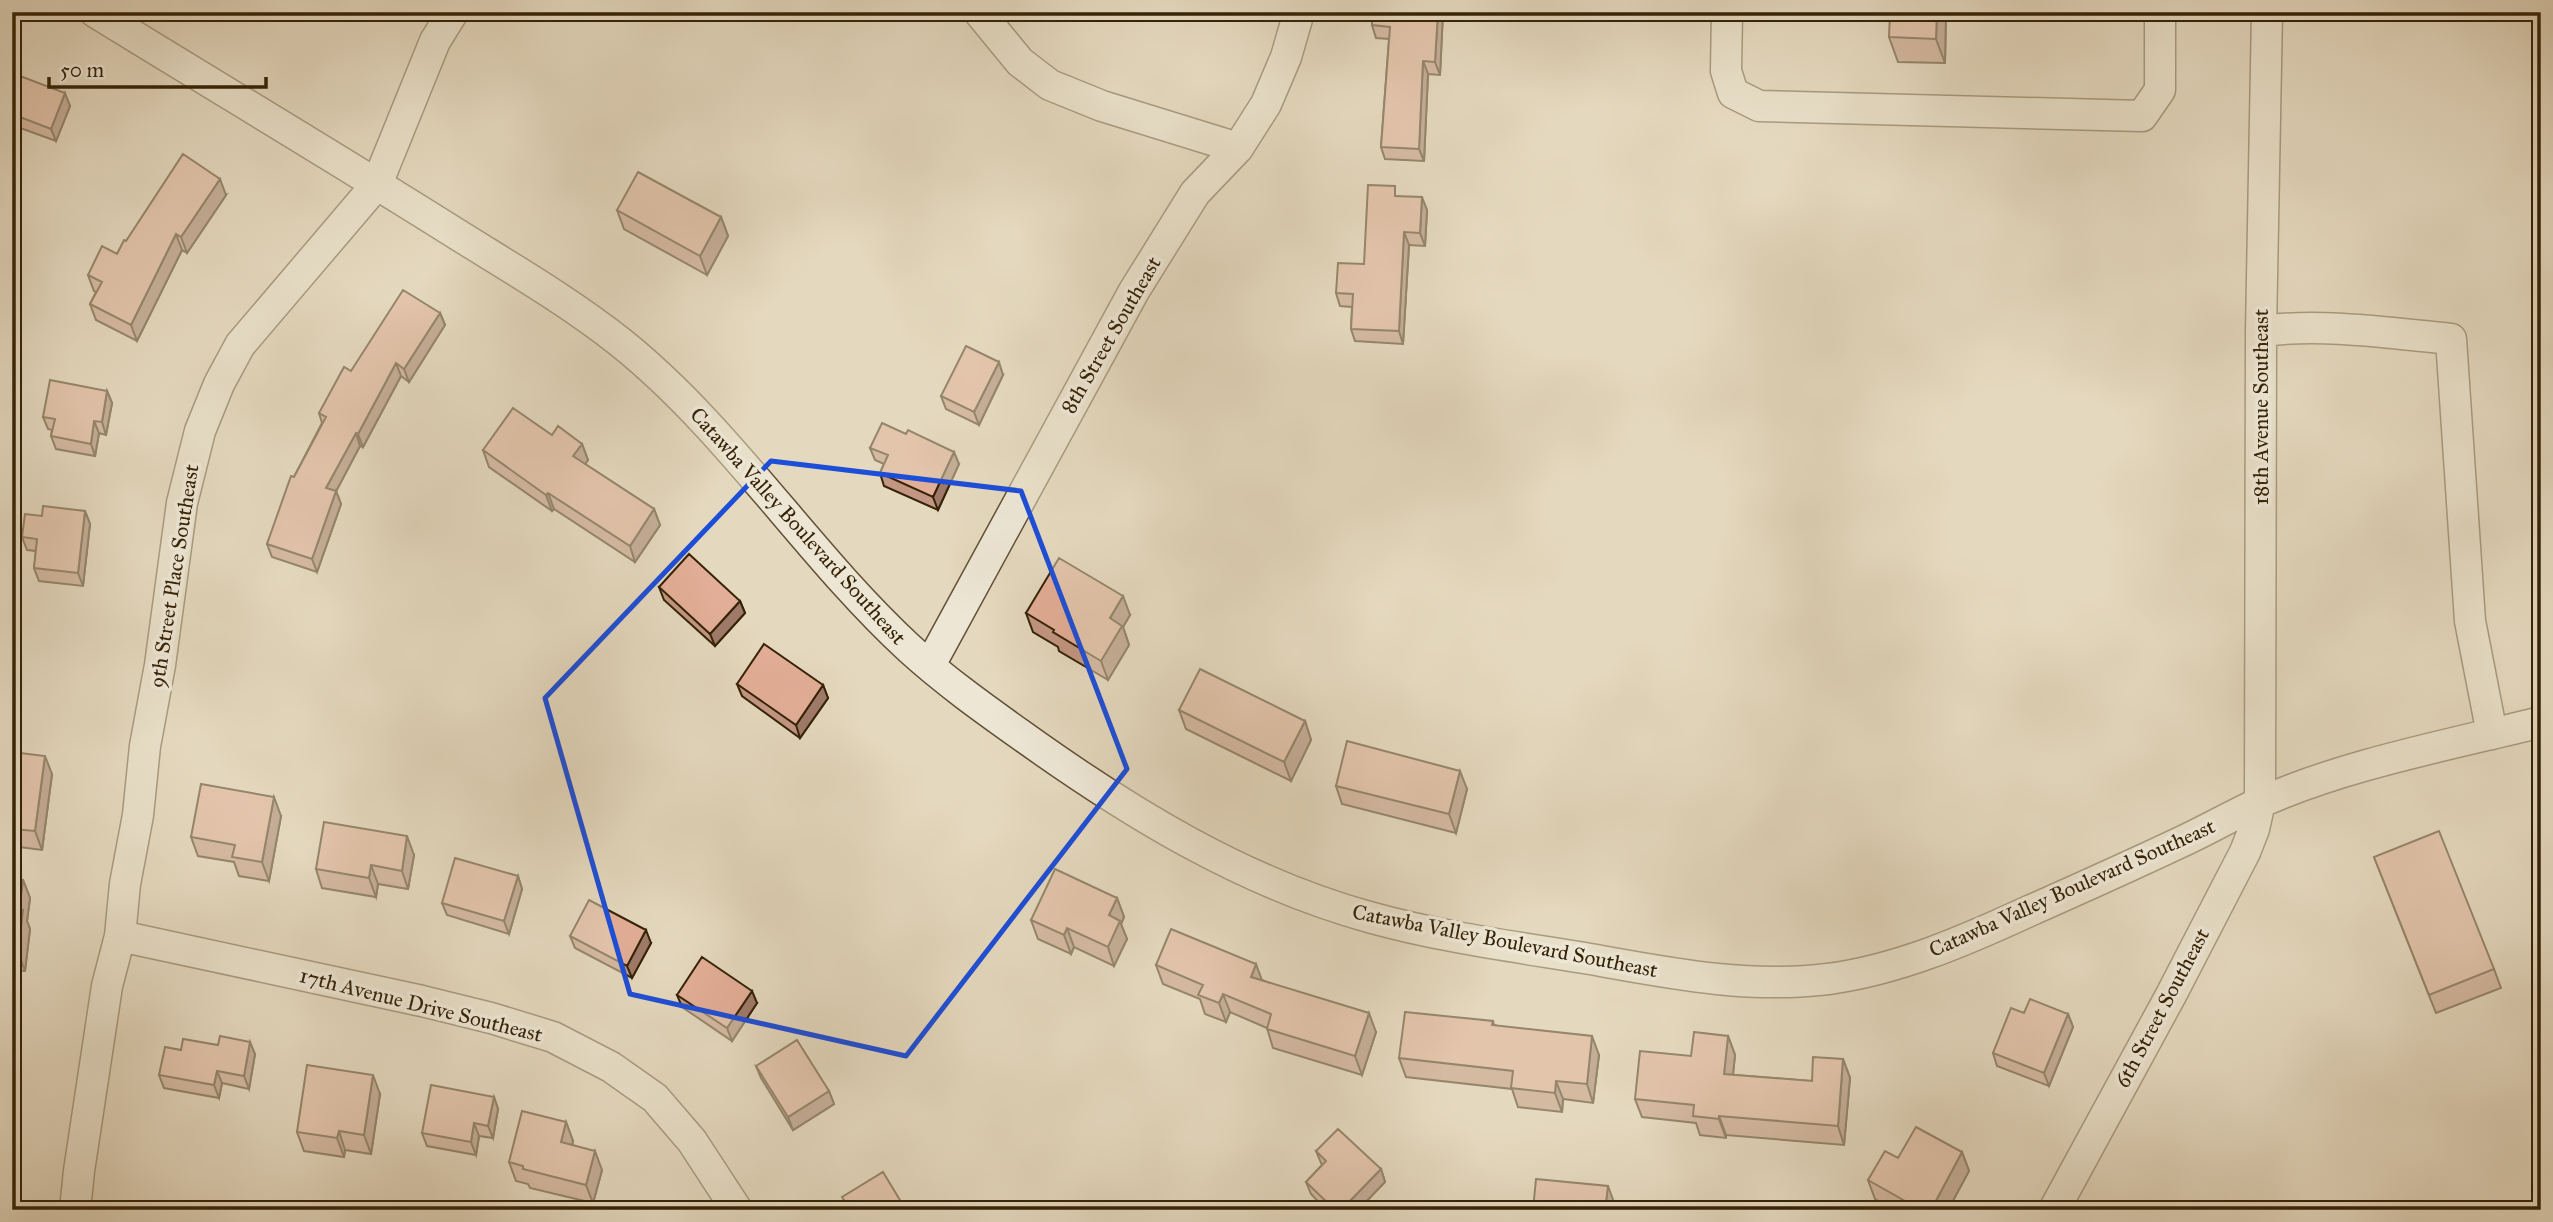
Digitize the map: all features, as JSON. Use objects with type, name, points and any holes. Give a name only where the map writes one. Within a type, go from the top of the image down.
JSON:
[{"type":"street","name":"Catawba Valley Boulevard Southeast","points":[[95,12],[377,184],[556,297],[619,341],[671,386],[858,596],[911,650],[982,707],[1125,806],[1192,844],[1260,877],[1323,903],[1374,919],[1476,940],[1699,978],[1770,984],[1829,979],[1875,970],[1987,930],[2186,840],[2260,802],[2328,778],[2541,722]]},
{"type":"street","name":"9th Street Place Southeast","points":[[75,1210],[107,986],[120,936],[125,884],[138,815],[145,746],[160,665],[182,503],[200,431],[219,384],[240,345],[377,184],[435,41],[453,12]]},
{"type":"street","points":[[979,12],[1020,62],[1050,85],[1102,106],[1238,148]]},
{"type":"street","name":"8th Street Southeast","points":[[930,665],[1134,291],[1195,193],[1238,148],[1266,104],[1286,57],[1299,12]]},
{"type":"street","points":[[1727,12],[1726,71],[1733,93],[1759,106],[2142,116],[2160,90],[2160,12]]},
{"type":"street","name":"18th Avenue Southeast","points":[[2260,802],[2261,331],[2267,12]]},
{"type":"street","points":[[2261,331],[2290,327],[2451,340],[2470,621],[2492,734]]},
{"type":"street","name":"6th Street Southeast","points":[[2054,1210],[2245,852],[2260,802]]},
{"type":"street","name":"17th Avenue Drive Southeast","points":[[120,936],[422,1001],[553,1037],[611,1067],[655,1098],[692,1141],[737,1210]]},
{"type":"highlighted area","points":[[771,461],[1021,491],[1127,769],[906,1056],[630,994],[545,698]]},
{"type":"building","points":[[1372,12],[1438,12],[1435,62],[1423,61],[1419,149],[1381,147],[1390,27],[1372,25]]},
{"type":"building","points":[[1890,12],[1937,12],[1936,39],[1889,37]]},
{"type":"building","points":[[12,73],[65,93],[51,129],[12,114]]},
{"type":"building","points":[[183,154],[220,179],[181,237],[176,234],[131,325],[90,304],[102,282],[88,275],[102,246],[117,254]]},
{"type":"building","points":[[638,172],[721,217],[700,256],[617,210]]},
{"type":"building","points":[[1368,185],[1395,186],[1395,196],[1422,197],[1420,233],[1404,232],[1399,331],[1351,329],[1353,294],[1336,293],[1338,263],[1364,264]]},
{"type":"building","points":[[403,290],[440,313],[404,369],[396,363],[326,488],[336,491],[312,559],[267,544],[291,476],[294,477],[326,417],[319,413],[344,367],[351,371]]},
{"type":"building","points":[[966,346],[999,362],[974,412],[941,396]]},
{"type":"building","points":[[50,380],[107,391],[102,422],[94,421],[91,444],[51,436],[55,419],[43,417]]},
{"type":"building","points":[[513,408],[552,435],[558,426],[582,444],[573,456],[654,509],[630,546],[548,493],[546,495],[483,450]]},
{"type":"building","points":[[882,423],[906,434],[908,430],[954,452],[933,497],[880,473],[888,455],[870,448]]},
{"type":"building","points":[[43,506],[85,511],[78,573],[34,568],[37,539],[22,537],[25,514],[42,516]]},
{"type":"building","points":[[689,554],[740,601],[710,634],[659,587]]},
{"type":"building","points":[[1059,558],[1123,596],[1110,618],[1122,626],[1101,661],[1026,613]]},
{"type":"building","points":[[764,644],[823,685],[796,725],[737,684]]},
{"type":"building","points":[[1200,669],[1305,721],[1284,762],[1179,710]]},
{"type":"building","points":[[1347,741],[1460,771],[1449,814],[1336,786]]},
{"type":"building","points":[[12,752],[45,756],[35,831],[12,829]]},
{"type":"building","points":[[201,784],[274,797],[262,862],[232,857],[235,845],[191,837]]},
{"type":"building","points":[[324,822],[407,836],[402,871],[371,865],[369,878],[316,869]]},
{"type":"building","points":[[2439,831],[2494,969],[2429,995],[2374,857]]},
{"type":"building","points":[[455,858],[518,876],[504,921],[442,903]]},
{"type":"building","points":[[1055,869],[1117,898],[1109,915],[1120,921],[1108,947],[1067,928],[1064,935],[1031,920]]},
{"type":"building","points":[[12,878],[23,880],[18,952],[12,952]]},
{"type":"building","points":[[589,900],[646,930],[627,966],[570,936]]},
{"type":"building","points":[[1171,929],[1256,964],[1251,977],[1369,1013],[1355,1056],[1267,1029],[1271,1014],[1223,994],[1219,1003],[1198,995],[1203,985],[1156,965]]},
{"type":"building","points":[[702,957],[752,991],[727,1028],[677,995]]},
{"type":"building","points":[[2030,999],[2068,1014],[2044,1073],[1993,1053],[2011,1008],[2024,1013]]},
{"type":"building","points":[[1405,1012],[1493,1021],[1492,1025],[1592,1036],[1587,1084],[1556,1081],[1555,1093],[1511,1088],[1513,1071],[1399,1058]]},
{"type":"building","points":[[1694,1032],[1728,1036],[1724,1074],[1812,1081],[1813,1057],[1843,1059],[1838,1126],[1693,1116],[1694,1105],[1635,1099],[1640,1051],[1691,1056]]},
{"type":"building","points":[[220,1036],[250,1042],[244,1076],[217,1071],[214,1085],[159,1075],[165,1047],[181,1050],[183,1039],[218,1045]]},
{"type":"building","points":[[797,1040],[829,1091],[788,1117],[756,1066]]},
{"type":"building","points":[[307,1065],[373,1075],[364,1135],[339,1131],[337,1138],[297,1132]]},
{"type":"building","points":[[431,1085],[494,1097],[488,1126],[474,1123],[471,1142],[422,1133]]},
{"type":"building","points":[[522,1111],[566,1122],[561,1142],[595,1151],[586,1185],[523,1169],[523,1166],[509,1162]]},
{"type":"building","points":[[1916,1127],[1962,1152],[1931,1210],[1921,1210],[1868,1180],[1885,1151],[1898,1158]]},
{"type":"building","points":[[1338,1129],[1381,1169],[1341,1210],[1335,1210],[1306,1182],[1326,1161],[1316,1151]]},
{"type":"building","points":[[883,1172],[906,1210],[850,1210],[842,1197]]},
{"type":"building","points":[[1536,1179],[1608,1186],[1605,1210],[1533,1210]]}]
